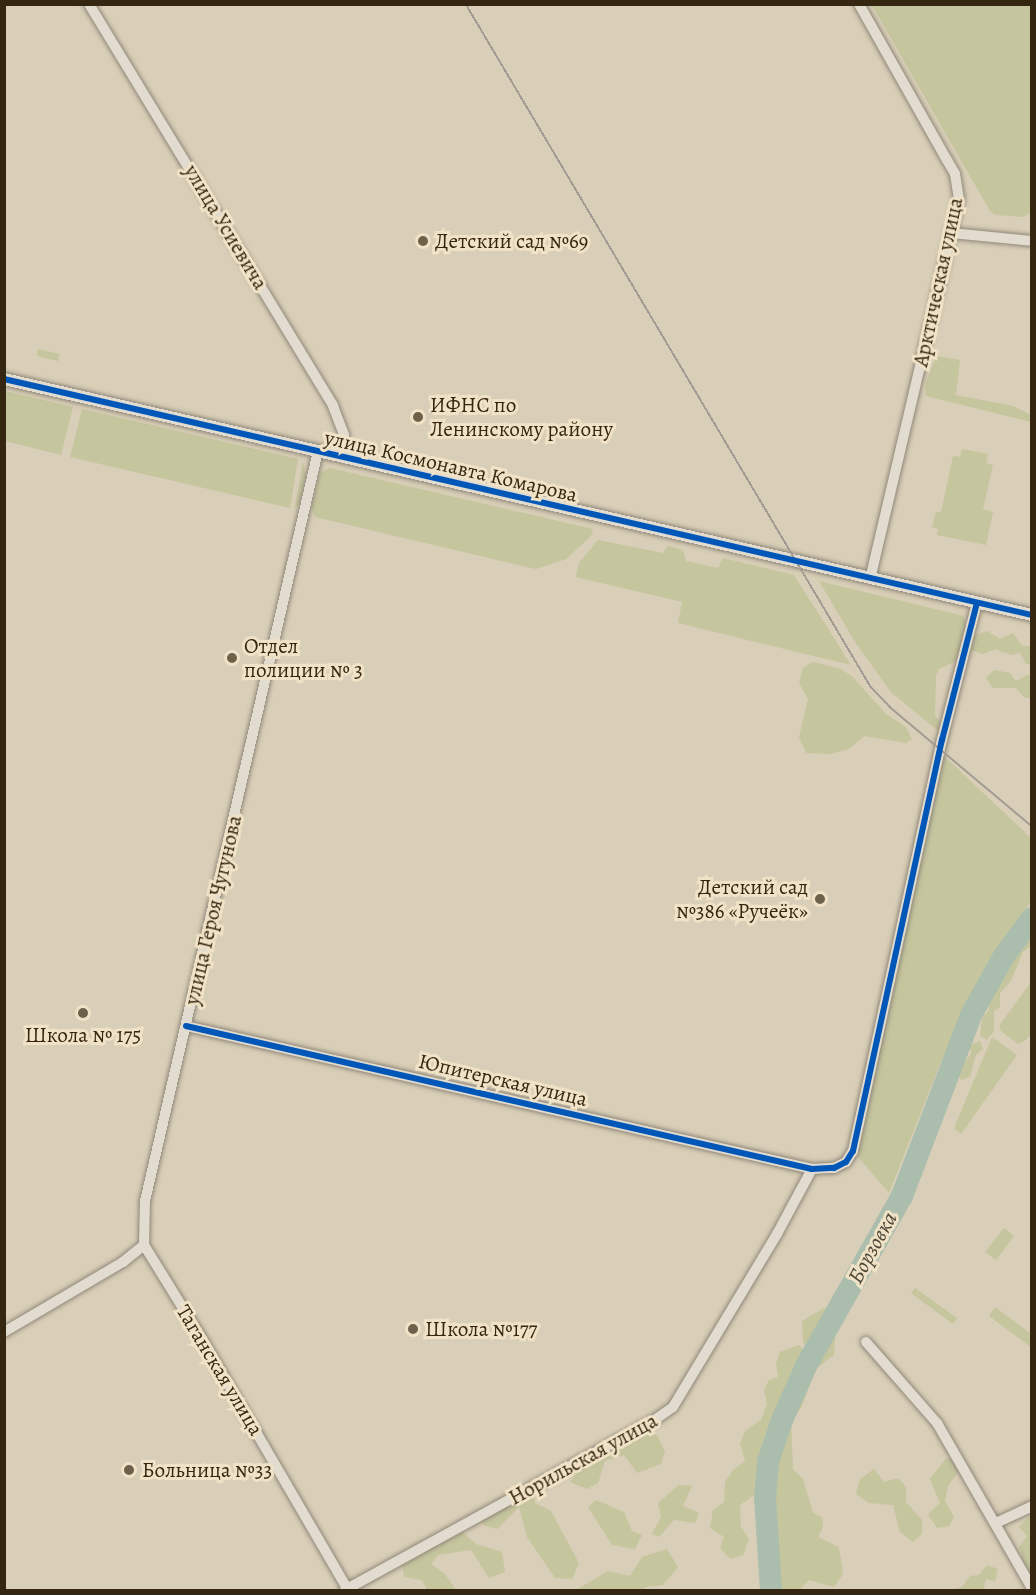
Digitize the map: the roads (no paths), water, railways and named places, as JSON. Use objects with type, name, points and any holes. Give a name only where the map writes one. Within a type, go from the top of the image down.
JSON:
[{"type":"street","name":"улица Усиевича","points":[[90,4],[333,406],[344,435],[342,456]]},
{"type":"street","name":"Арктическая улица","points":[[859,4],[955,174],[959,200],[870,579]]},
{"type":"street","points":[[951,233],[1032,241]]},
{"type":"street","name":"улица Космонавта Комарова","points":[[4,379],[1032,615]]},
{"type":"street","name":"улица Героя Чугунова","points":[[144,1245],[145,1201],[318,451]]},
{"type":"street","points":[[812,1169],[834,1167],[846,1162],[853,1151],[942,741],[977,603]]},
{"type":"street","name":"Юпитерская улица","points":[[186,1026],[812,1169]]},
{"type":"street","name":"Норильская улица","points":[[347,1590],[653,1421],[673,1407],[771,1244],[812,1169]]},
{"type":"street","points":[[4,1332],[114,1268],[144,1245]]},
{"type":"street","name":"Таганская улица","points":[[144,1245],[202,1339],[347,1590]]},
{"type":"street","points":[[866,1342],[937,1423],[1032,1588]]},
{"type":"street","points":[[996,1523],[1032,1506]]},
{"type":"waterway","name":"Борзовка","points":[[771,1590],[765,1498],[768,1462],[782,1420],[807,1364],[902,1196],[971,1015],[1004,956],[1032,918]]},
{"type":"tram line","points":[[466,4],[871,687],[890,707],[1032,826]]},
{"type":"place","name":"Детский сад №69","points":[[423,241]]},
{"type":"place","name":"ИФНС по Ленинскому району","points":[[418,417]]},
{"type":"place","name":"Отдел полиции № 3","points":[[232,658]]},
{"type":"place","name":"Детский сад №386 «Ручеёк»","points":[[820,899]]},
{"type":"place","name":"Школа № 175","points":[[83,1013]]},
{"type":"place","name":"Школа №177","points":[[413,1329]]},
{"type":"place","name":"Больница №33","points":[[129,1470]]}]
